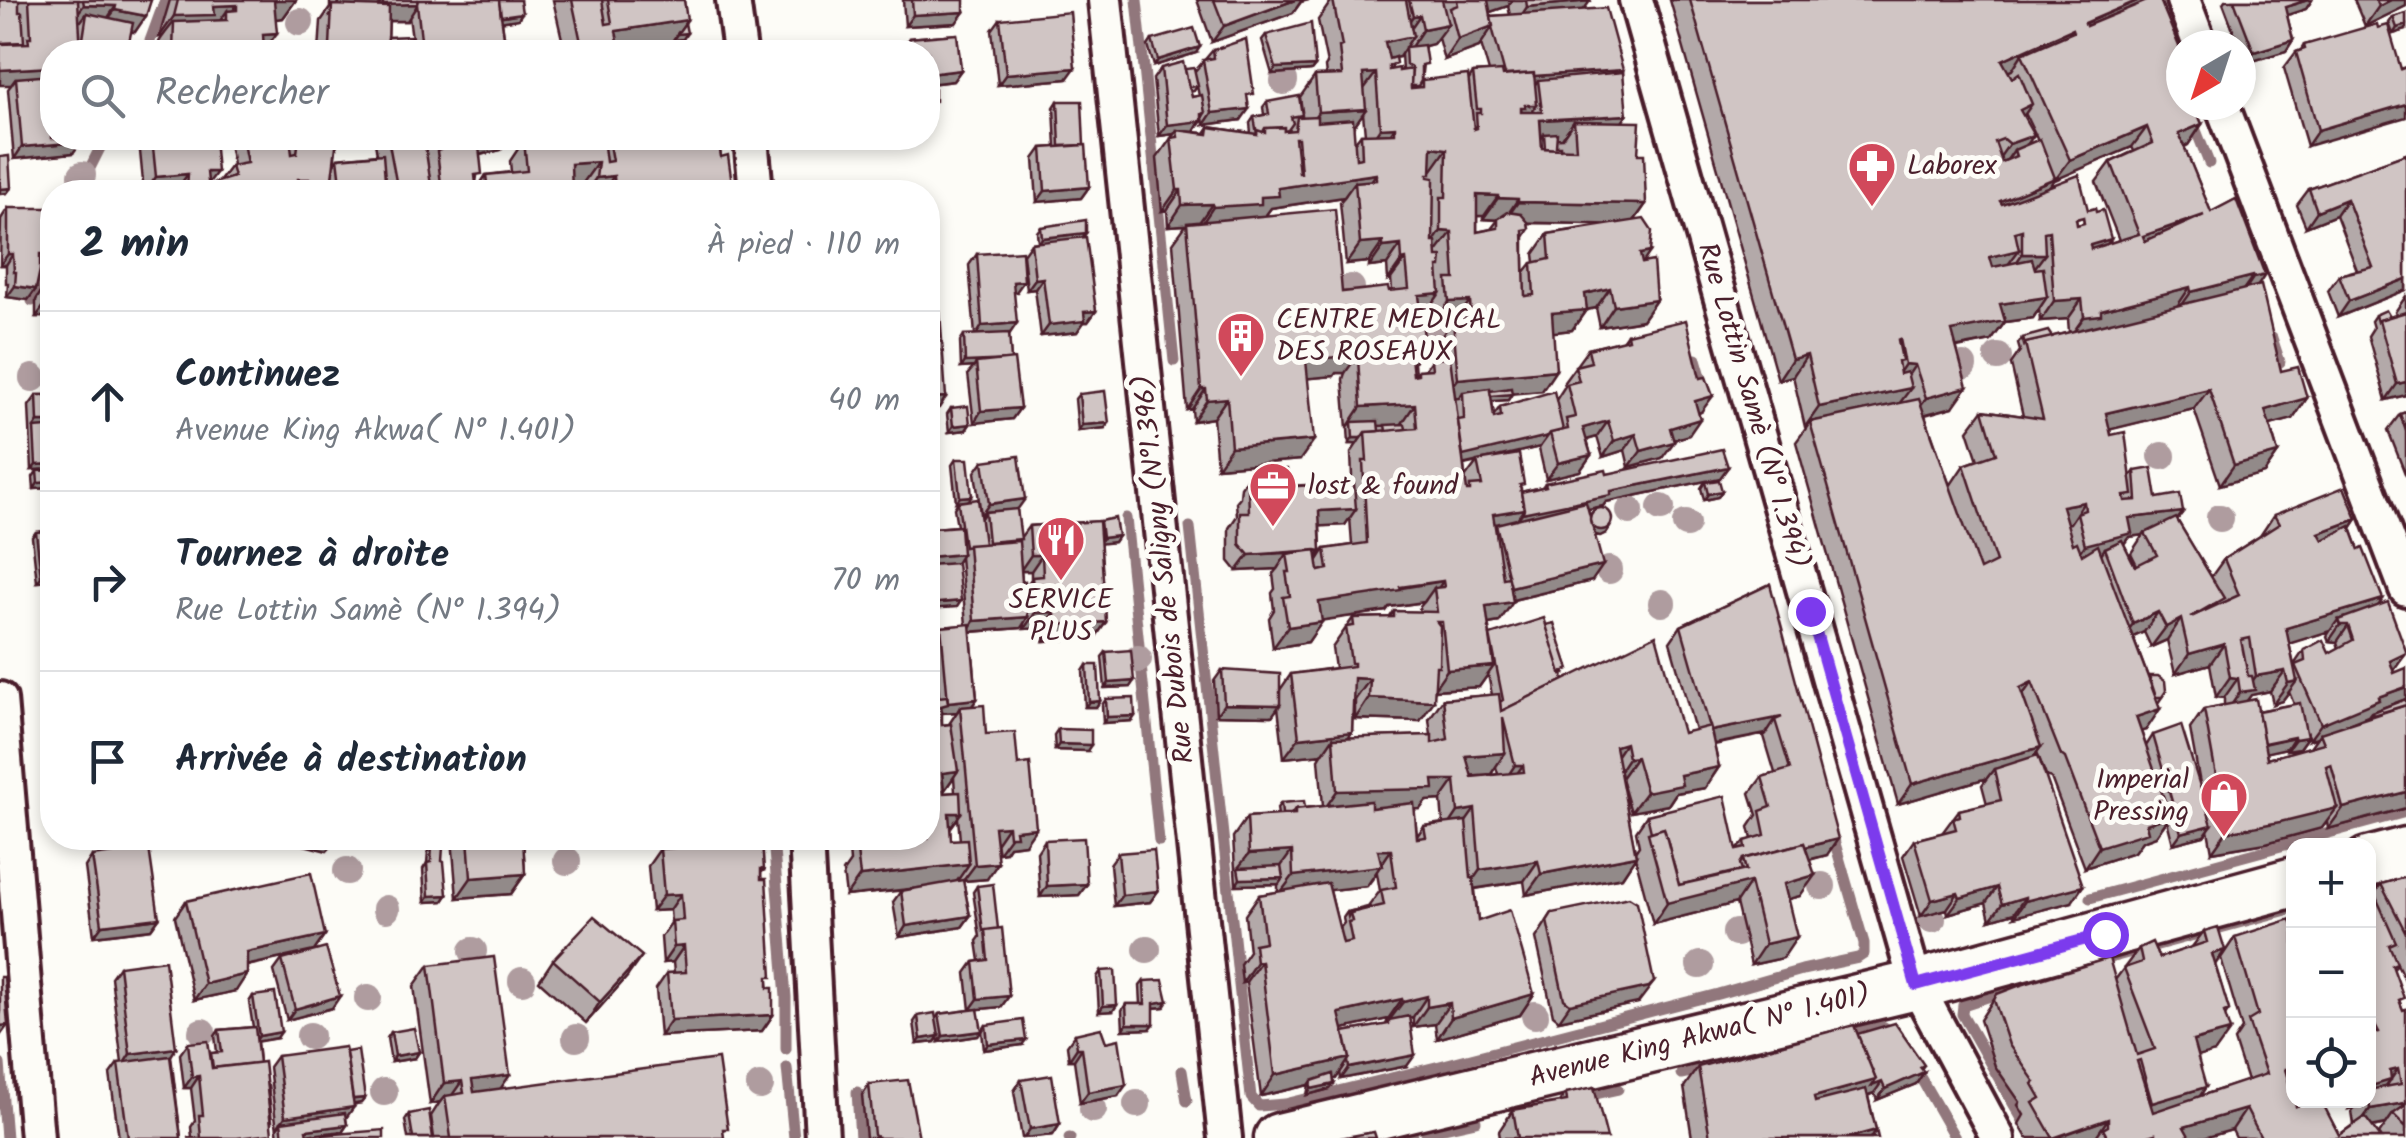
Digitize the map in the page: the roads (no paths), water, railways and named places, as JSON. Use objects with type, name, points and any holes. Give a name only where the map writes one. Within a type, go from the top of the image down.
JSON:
[{"type":"street","points":[[734,0],[739,40]]},
{"type":"street","name":"Rue Dubois de Saligny (N°1.396)","points":[[1105,0],[1224,1138]]},
{"type":"street","name":"Rue Lottin Samè (N° 1.394)","points":[[1636,0],[1916,985],[1998,1138]]},
{"type":"street","points":[[2183,0],[2194,30]]},
{"type":"street","points":[[2228,120],[2406,589]]},
{"type":"street","points":[[752,150],[755,180]]},
{"type":"street","points":[[0,699],[37,1138]]},
{"type":"street","points":[[807,850],[822,1138]]},
{"type":"street","points":[[2376,860],[2406,852]]},
{"type":"street","name":"Avenue King Akwa( N° 1.401)","points":[[1280,1138],[1916,985],[2286,884]]},
{"type":"waterway","points":[[150,40],[165,0]]},
{"type":"waterway","points":[[1137,0],[1174,361]]},
{"type":"waterway","points":[[2192,120],[2209,163]]},
{"type":"waterway","points":[[84,180],[99,150]]},
{"type":"waterway","points":[[32,301],[40,279]]},
{"type":"waterway","points":[[2272,338],[2280,362]]},
{"type":"waterway","points":[[1696,359],[1704,386]]},
{"type":"waterway","points":[[1126,518],[1159,841]]},
{"type":"waterway","points":[[1190,527],[1251,1097],[1259,1106],[1285,1104],[1436,1067],[1858,958],[1864,954],[1864,943],[1832,833]]},
{"type":"waterway","points":[[2090,898],[2406,812]]},
{"type":"waterway","points":[[774,850],[786,997],[786,1049]]},
{"type":"waterway","points":[[2376,887],[2406,880]]},
{"type":"waterway","points":[[2033,1138],[1962,1014],[1963,1005],[2091,963],[2286,910]]},
{"type":"waterway","points":[[1844,1032],[1877,1025],[1895,1035]]},
{"type":"waterway","points":[[0,1064],[6,1138]]},
{"type":"waterway","points":[[787,1068],[794,1138]]},
{"type":"waterway","points":[[1681,1074],[1710,1068]]},
{"type":"waterway","points":[[1915,1068],[1955,1138]]},
{"type":"waterway","points":[[1182,1071],[1187,1101]]},
{"type":"waterway","points":[[1590,1095],[1618,1089]]},
{"type":"waterway","points":[[857,1092],[860,1138]]},
{"type":"waterway","points":[[1426,1132],[1476,1121]]},
{"type":"waterway","points":[[1402,1138],[1413,1135]]},
{"type":"place","name":"Laborex","points":[[1872,208]]},
{"type":"place","name":"CENTRE MEDICAL DES ROSEAUX","points":[[1241,378]]},
{"type":"place","name":"lost & found","points":[[1273,528]]},
{"type":"place","name":"SERVICE PLUS","points":[[1061,582]]},
{"type":"place","name":"Imperial Pressing","points":[[2224,838]]}]
